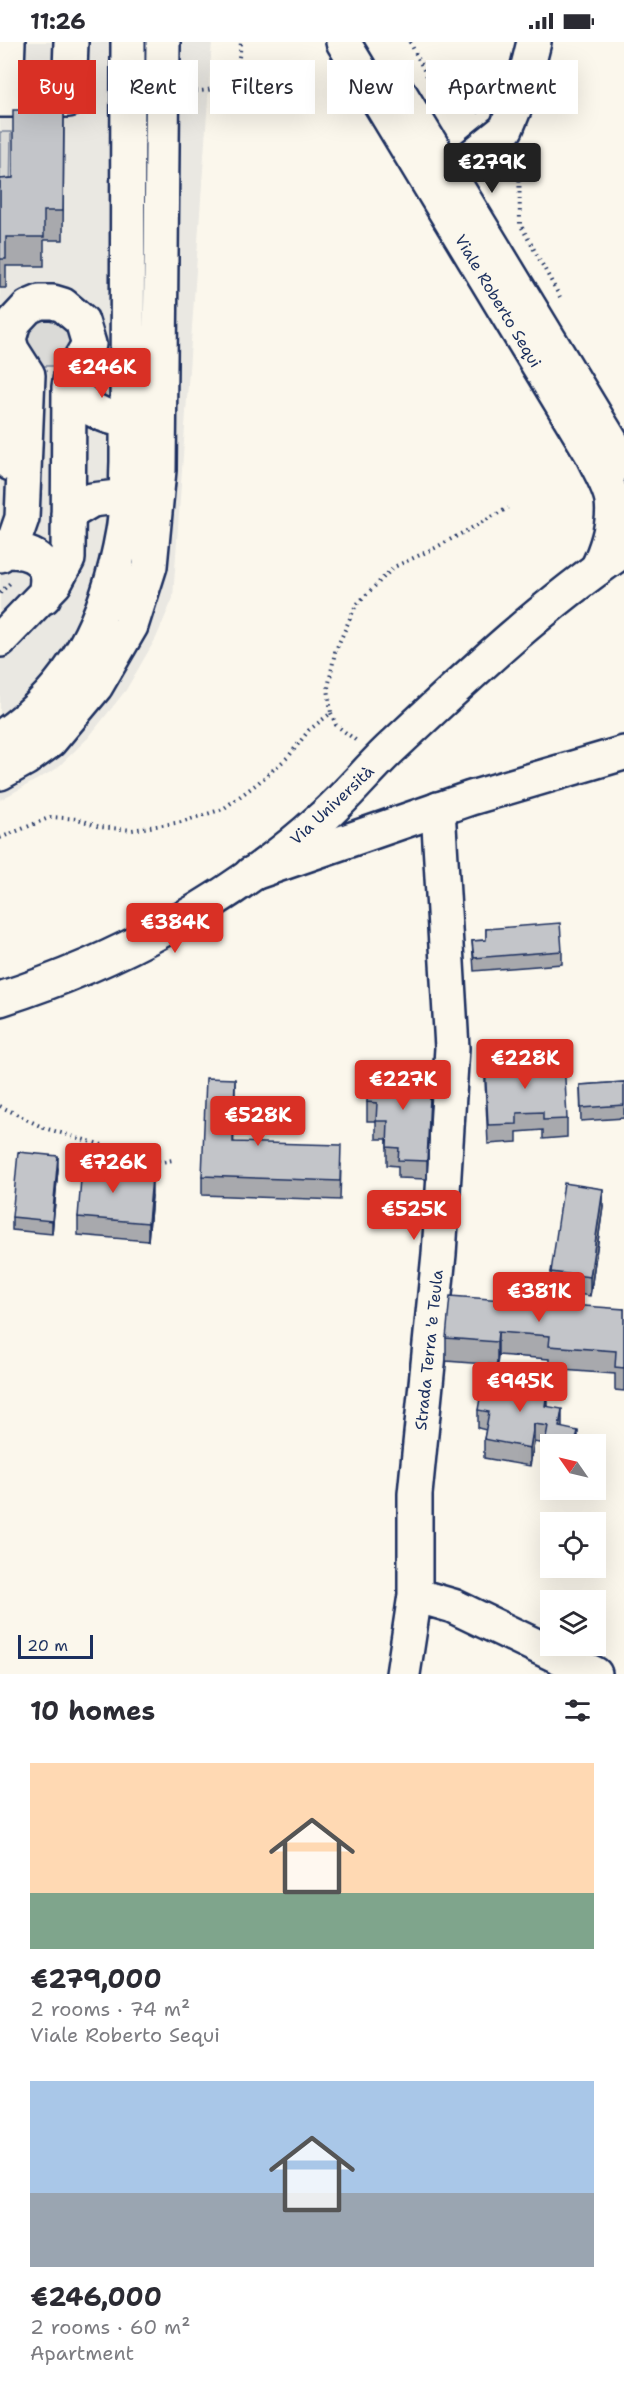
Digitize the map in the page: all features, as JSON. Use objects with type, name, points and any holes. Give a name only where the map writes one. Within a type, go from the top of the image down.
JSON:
[{"type":"main road","points":[[8,42],[6,68],[18,82]]},
{"type":"main road","points":[[70,60],[71,42]]},
{"type":"main road","points":[[0,738],[21,724],[56,690],[82,653],[102,612],[114,574],[124,529],[128,421],[128,42]]},
{"type":"main road","points":[[163,42],[163,60]]},
{"type":"main road","name":"Viale Roberto Sequi","points":[[343,42],[592,454],[612,501],[608,546],[597,569]]},
{"type":"main road","name":"Viale Roberto Sequi","points":[[369,42],[624,463]]},
{"type":"main road","points":[[450,174],[506,129],[514,114],[534,42]]},
{"type":"main road","points":[[0,100],[18,99]]},
{"type":"main road","points":[[0,773],[50,741],[96,686],[131,626],[150,566],[159,470],[162,114]]},
{"type":"main road","points":[[0,640],[44,597],[63,572],[68,559],[69,387],[71,375],[89,344],[82,321],[63,305],[53,302],[40,302],[28,307],[8,328],[12,350],[28,375],[20,529],[14,541],[2,553]]},
{"type":"main road","points":[[69,387],[81,402],[94,411],[128,421]]},
{"type":"main road","points":[[68,514],[92,500],[126,496]]},
{"type":"main road","name":"Via Università","points":[[0,999],[111,957],[159,934],[251,874],[322,818],[388,751],[544,610],[624,550]]},
{"type":"main road","points":[[2,553],[19,551],[29,553],[42,563],[48,582],[44,597]]},
{"type":"main road","points":[[251,874],[438,809],[624,753]]},
{"type":"main road","name":"Strada Terra 'e Teula","points":[[404,1674],[415,1595],[415,1494],[439,1254],[452,1048],[438,809]]},
{"type":"main road","points":[[415,1595],[453,1606],[595,1674]]},
{"type":"path","points":[[198,92],[220,86],[231,78],[240,60],[241,42]]},
{"type":"path","points":[[410,42],[435,93],[489,117],[518,151],[520,224],[564,304]]},
{"type":"path","points":[[388,751],[355,741],[336,724],[331,713],[328,688],[335,652],[356,605],[394,567],[435,548],[508,508]]},
{"type":"path","points":[[0,838],[51,817],[78,819],[100,827],[132,830],[181,822],[223,809],[289,756],[309,730],[331,713]]},
{"type":"path","points":[[0,1106],[44,1128],[161,1162],[173,1160]]},
{"type":"shaded area","points":[[0,42],[212,42],[173,598],[156,638],[126,690],[88,738],[56,769],[0,800]]},
{"type":"shaded area","points":[[0,132],[11,132],[10,206],[0,205]]},
{"type":"shaded area","points":[[44,310],[78,335],[58,366],[39,366],[20,334]]},
{"type":"building","points":[[13,110],[18,110],[18,114],[64,114],[63,211],[44,211],[44,237],[6,237],[6,259],[0,259],[0,179],[13,178]]},
{"type":"building","points":[[560,923],[562,951],[474,958],[472,941],[486,940],[486,929]]},
{"type":"building","points":[[564,1059],[567,1119],[543,1120],[543,1112],[517,1113],[517,1124],[488,1125],[485,1063]]},
{"type":"building","points":[[368,1073],[431,1075],[427,1161],[398,1160],[399,1148],[387,1147],[388,1121],[376,1121],[377,1103],[367,1102]]},
{"type":"building","points":[[206,1078],[235,1079],[233,1142],[341,1145],[340,1181],[202,1176]]},
{"type":"building","points":[[624,1082],[624,1105],[581,1108],[580,1085]]},
{"type":"building","points":[[18,1152],[58,1156],[52,1221],[12,1217]]},
{"type":"building","points":[[83,1154],[96,1154],[95,1165],[117,1167],[117,1174],[152,1177],[148,1223],[78,1217]]},
{"type":"building","points":[[564,1183],[603,1189],[590,1277],[551,1272]]},
{"type":"building","points":[[450,1296],[624,1309],[624,1368],[615,1367],[616,1351],[549,1346],[550,1336],[498,1332],[497,1342],[446,1338]]},
{"type":"building","points":[[498,1369],[525,1373],[522,1387],[547,1391],[545,1406],[562,1409],[559,1427],[578,1431],[577,1434],[547,1434],[548,1426],[534,1424],[530,1448],[484,1439],[489,1412],[478,1410],[483,1381],[495,1383]]}]
